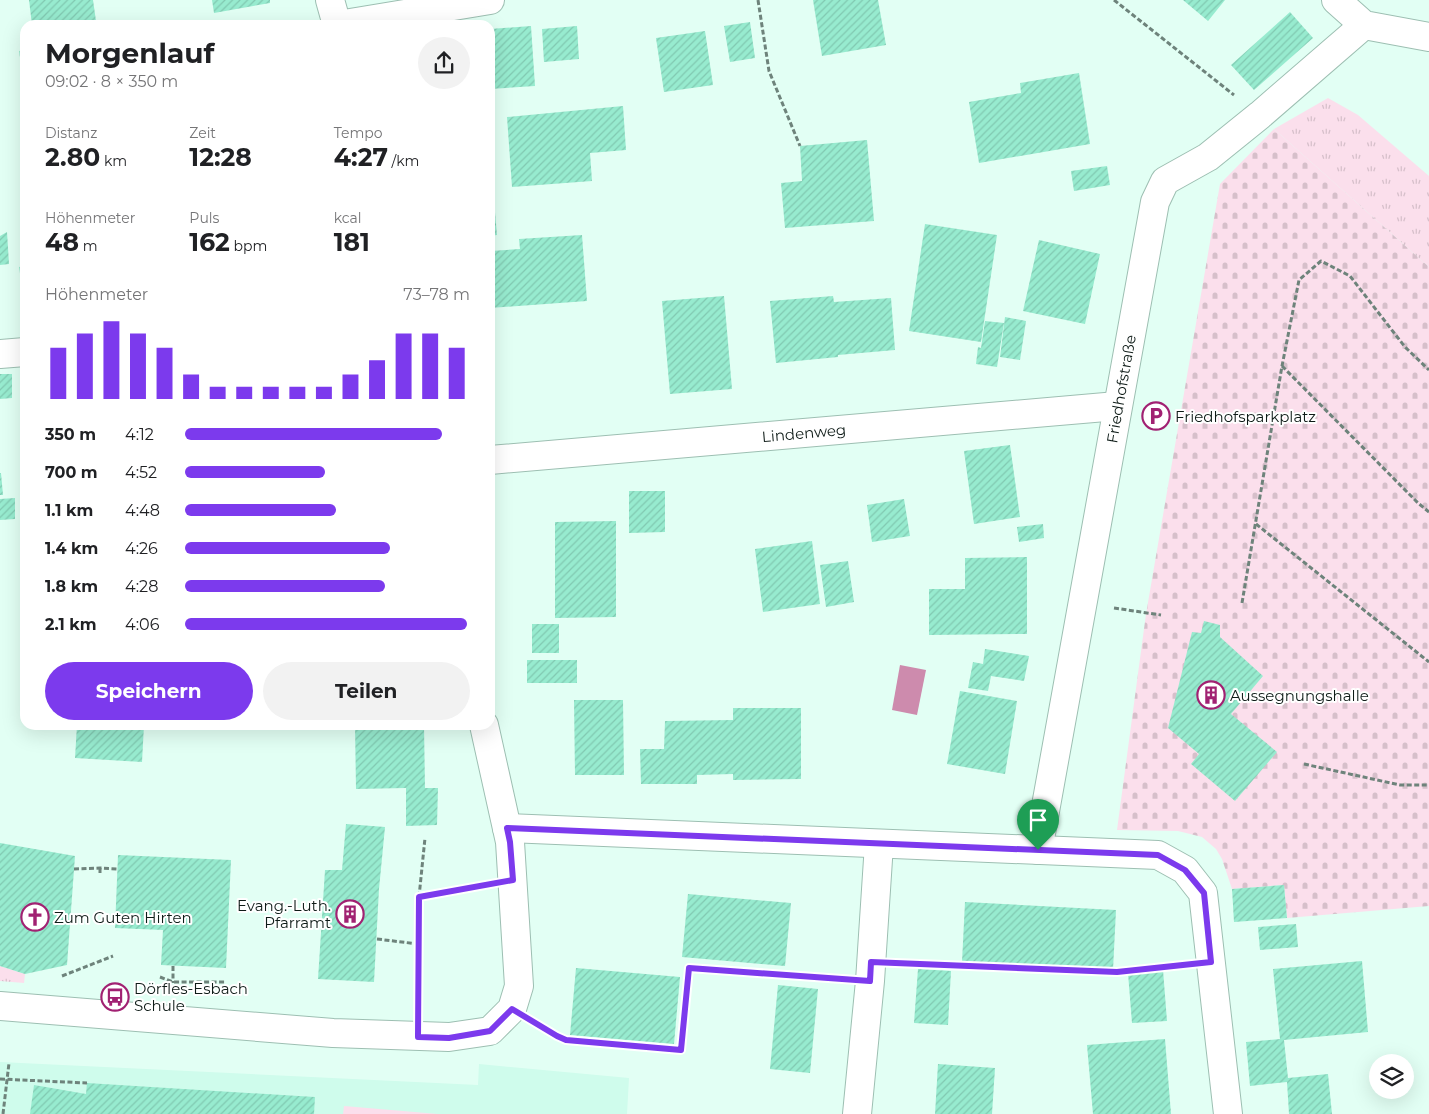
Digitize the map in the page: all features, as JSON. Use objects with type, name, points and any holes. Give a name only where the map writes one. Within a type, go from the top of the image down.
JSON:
[{"type":"street","points":[[330,0],[336,20]]},
{"type":"street","points":[[368,20],[490,0]]},
{"type":"street","points":[[1336,0],[1364,24],[1429,37]]},
{"type":"street","name":"Friedhofstraße","points":[[1038,850],[1155,202],[1165,181],[1208,157],[1260,115],[1364,24]]},
{"type":"street","points":[[0,354],[20,352]]},
{"type":"street","name":"Lindenweg","points":[[495,460],[1117,406]]},
{"type":"street","points":[[0,1006],[333,1033],[449,1038],[490,1031],[512,1009],[519,986],[510,842],[485,730]]},
{"type":"street","points":[[507,828],[1158,855],[1185,870],[1204,893],[1228,1114]]},
{"type":"street","points":[[857,1114],[871,972],[879,844]]},
{"type":"path","points":[[758,0],[769,72],[800,146]]},
{"type":"path","points":[[1114,0],[1260,115]]},
{"type":"path","points":[[1242,603],[1282,366],[1299,280],[1321,261],[1350,276],[1405,347],[1429,370]]},
{"type":"path","points":[[1282,366],[1429,512]]},
{"type":"path","points":[[1256,524],[1429,662]]},
{"type":"path","points":[[1084,603],[1162,615]]},
{"type":"path","points":[[1304,764],[1400,786],[1429,785]]},
{"type":"path","points":[[418,1037],[419,897],[425,838]]},
{"type":"path","points":[[100,868],[100,874]]},
{"type":"path","points":[[74,869],[118,869]]},
{"type":"path","points":[[419,897],[513,880]]},
{"type":"path","points":[[377,939],[418,944]]},
{"type":"path","points":[[512,1009],[566,1040],[681,1050],[689,968],[871,972],[1117,972],[1211,962]]},
{"type":"path","points":[[173,966],[173,984]]},
{"type":"path","points":[[160,977],[173,984],[226,982]]},
{"type":"path","points":[[3,1114],[9,1062]]},
{"type":"path","points":[[0,1079],[87,1083]]},
{"type":"shaded area","points":[[900,665],[926,670],[917,715],[892,710]]},
{"type":"shaded area","points":[[0,1062],[478,1085],[479,1064],[629,1078],[627,1114],[0,1114]]},
{"type":"green space","points":[[1328,98],[1358,115],[1429,176],[1429,267],[1274,129]]},
{"type":"green space","points":[[1274,129],[1429,267],[1429,906],[1287,918],[1284,885],[1232,889],[1222,859],[1216,849],[1202,837],[1178,831],[1117,830],[1146,614],[1220,184]]},
{"type":"green space","points":[[0,966],[25,974],[24,983],[0,981]]},
{"type":"green space","points":[[344,1106],[438,1114],[343,1114]]},
{"type":"building","points":[[29,0],[93,0],[96,20],[31,20]]},
{"type":"building","points":[[212,0],[270,0],[270,3],[214,13]]},
{"type":"building","points":[[813,0],[878,0],[886,45],[822,56]]},
{"type":"building","points":[[1183,0],[1225,0],[1208,21]]},
{"type":"building","points":[[1290,12],[1313,38],[1254,90],[1231,65]]},
{"type":"building","points":[[750,22],[755,58],[730,62],[724,26]]},
{"type":"building","points":[[531,26],[535,86],[495,89],[495,29]]},
{"type":"building","points":[[577,26],[579,59],[544,62],[542,29]]},
{"type":"building","points":[[705,31],[713,85],[664,92],[656,38]]},
{"type":"building","points":[[1079,73],[1090,144],[979,163],[969,102],[1021,93],[1020,83]]},
{"type":"building","points":[[623,106],[626,150],[590,153],[592,181],[512,187],[507,117]]},
{"type":"building","points":[[867,140],[874,221],[785,228],[781,183],[802,181],[800,146]]},
{"type":"building","points":[[1107,166],[1110,185],[1074,191],[1071,171]]},
{"type":"building","points":[[495,212],[497,235],[495,235]]},
{"type":"building","points":[[925,224],[997,235],[981,342],[909,331]]},
{"type":"building","points":[[7,232],[9,264],[0,265],[0,236]]},
{"type":"building","points":[[582,235],[587,301],[495,308],[495,251],[520,249],[519,239]]},
{"type":"building","points":[[1039,240],[1100,254],[1085,324],[1023,311]]},
{"type":"building","points":[[724,296],[732,389],[670,394],[662,301]]},
{"type":"building","points":[[833,296],[834,302],[891,298],[895,350],[776,363],[770,301]]},
{"type":"building","points":[[1005,317],[1026,321],[1020,360],[1000,357]]},
{"type":"building","points":[[985,321],[1004,323],[997,367],[976,364],[978,347],[981,348]]},
{"type":"building","points":[[0,374],[12,374],[12,398],[0,399]]},
{"type":"building","points":[[1010,445],[1020,517],[974,524],[964,451]]},
{"type":"building","points":[[1,473],[3,495],[0,495]]},
{"type":"building","points":[[629,491],[665,491],[665,532],[629,533]]},
{"type":"building","points":[[15,498],[15,519],[0,520],[0,499]]},
{"type":"building","points":[[904,499],[910,536],[872,542],[867,505]]},
{"type":"building","points":[[616,521],[616,617],[555,618],[555,522]]},
{"type":"building","points":[[1043,524],[1044,538],[1019,542],[1017,527]]},
{"type":"building","points":[[812,541],[820,604],[763,612],[755,549]]},
{"type":"building","points":[[1027,557],[1027,634],[929,635],[929,589],[965,589],[965,558]]},
{"type":"building","points":[[848,561],[854,602],[826,607],[820,565]]},
{"type":"building","name":"Aussegnungshalle","points":[[1204,621],[1220,625],[1220,637],[1263,676],[1231,714],[1277,752],[1235,801],[1191,764],[1199,754],[1168,728],[1192,632],[1201,633]]},
{"type":"building","points":[[532,624],[559,624],[559,653],[532,653]]},
{"type":"building","points":[[985,649],[1029,656],[1024,681],[991,676],[988,691],[968,688],[973,662],[983,664]]},
{"type":"building","points":[[527,660],[577,660],[577,683],[527,683]]},
{"type":"building","points":[[960,691],[1017,701],[1005,774],[947,764]]},
{"type":"building","points":[[574,700],[623,700],[624,775],[575,775]]},
{"type":"building","points":[[733,708],[801,708],[801,779],[733,780],[733,774],[697,775],[697,784],[641,784],[640,749],[664,749],[665,721],[733,720]]},
{"type":"building","points":[[77,730],[144,730],[142,762],[75,758]]},
{"type":"building","points":[[355,730],[424,730],[425,788],[438,788],[437,825],[406,826],[406,788],[356,789]]},
{"type":"building","name":"Evang.-Luth. Pfarramt","points":[[346,824],[385,827],[379,889],[374,982],[318,979],[325,870],[342,870]]},
{"type":"building","name":"Zum Guten Hirten","points":[[0,843],[75,856],[67,965],[25,974],[0,966]]},
{"type":"building","points":[[118,855],[231,860],[226,968],[161,965],[163,930],[115,928]]},
{"type":"building","points":[[1284,885],[1287,918],[1234,922],[1232,889]]},
{"type":"building","points":[[688,894],[791,903],[785,966],[682,957]]},
{"type":"building","points":[[965,902],[1116,910],[1113,970],[962,962]]},
{"type":"building","points":[[1296,924],[1298,947],[1260,950],[1258,927]]},
{"type":"building","points":[[1362,961],[1368,1032],[1284,1040],[1288,1078],[1328,1074],[1332,1114],[1289,1114],[1287,1082],[1250,1086],[1246,1042],[1280,1039],[1273,969]]},
{"type":"building","points":[[576,968],[680,977],[674,1044],[570,1035]]},
{"type":"building","points":[[918,969],[951,971],[948,1025],[914,1023]]},
{"type":"building","points":[[1163,970],[1167,1021],[1132,1023],[1128,973]]},
{"type":"building","points":[[778,985],[818,989],[810,1073],[770,1069]]},
{"type":"building","points":[[1165,1039],[1171,1114],[1093,1114],[1087,1045]]},
{"type":"building","points":[[938,1064],[995,1068],[992,1114],[935,1114]]},
{"type":"building","points":[[87,1083],[315,1097],[314,1114],[30,1114],[34,1085],[86,1094]]},
{"type":"place","name":"Friedhofsparkplatz","points":[[1156,416]]},
{"type":"place","name":"Aussegnungshalle","points":[[1211,695]]},
{"type":"place","name":"Evang.-Luth. Pfarramt","points":[[350,914]]},
{"type":"place","name":"Zum Guten Hirten","points":[[35,917]]},
{"type":"place","name":"Dörfles-Esbach Schule","points":[[115,997]]},
{"type":"route","points":[[507,828],[1038,850],[1158,855],[1185,870],[1204,893],[1211,962],[1117,972],[871,962],[870,981],[689,968],[681,1050],[566,1040],[512,1009],[490,1031],[449,1038],[418,1037],[419,897],[513,880],[507,828]]}]
